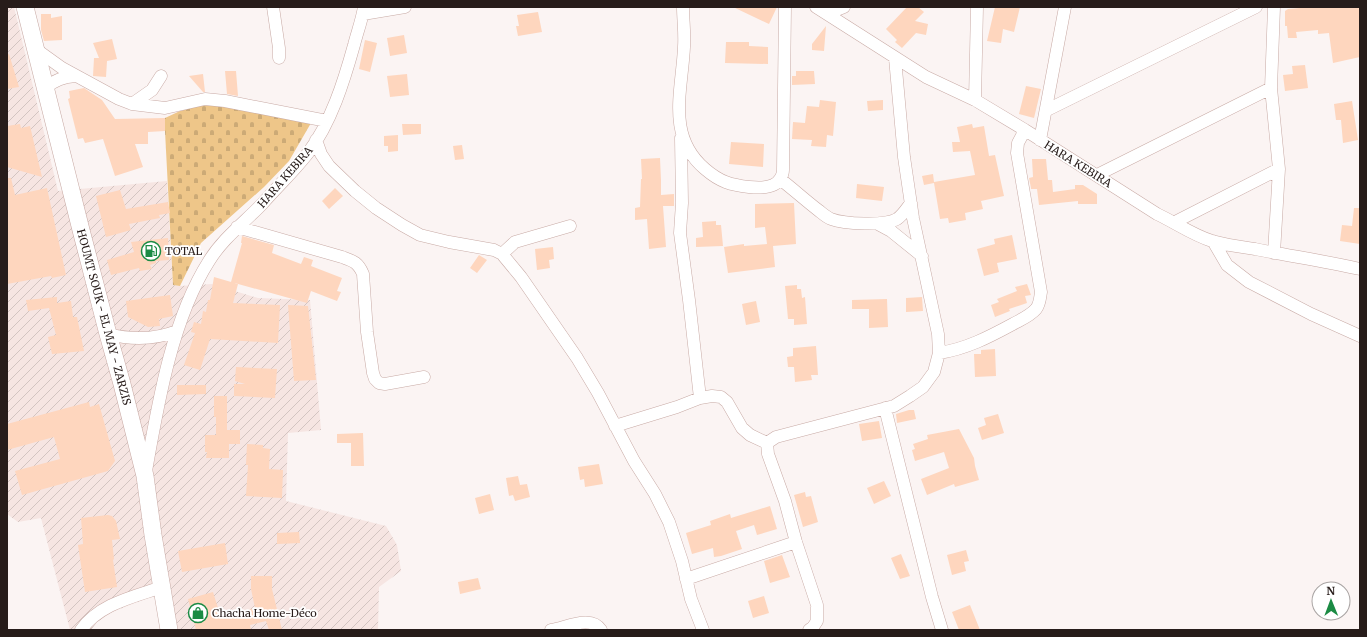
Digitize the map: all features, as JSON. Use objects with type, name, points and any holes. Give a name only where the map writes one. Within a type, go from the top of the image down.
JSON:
[{"type":"main road","name":"HOUMT SOUK - EL MAY - ZARZIS","points":[[25,7],[145,476],[169,630]]},
{"type":"street","points":[[273,7],[279,58]]},
{"type":"street","points":[[363,10],[405,7]]},
{"type":"street","points":[[683,7],[684,45],[680,88],[682,203],[680,233],[694,336],[700,398]]},
{"type":"street","points":[[681,133],[686,147],[700,165],[725,183],[757,188],[775,184],[780,179],[783,170],[785,7]]},
{"type":"street","name":"HARA KEBIRA","points":[[816,7],[827,10],[895,58],[926,77],[975,100],[1097,175],[1157,214],[1175,222],[1199,236],[1213,241],[1360,269]]},
{"type":"street","points":[[827,10],[844,7]]},
{"type":"street","points":[[975,100],[977,7]]},
{"type":"street","points":[[1040,140],[1066,7]]},
{"type":"street","points":[[1047,110],[1256,7]]},
{"type":"street","points":[[1274,7],[1271,88],[1279,169],[1274,253]]},
{"type":"street","name":"HARA KEBIRA","points":[[145,476],[154,427],[177,331],[199,278],[211,258],[237,227],[289,174],[308,153],[316,140],[327,121],[343,83],[363,10]]},
{"type":"street","points":[[37,50],[76,76],[120,100],[132,104],[165,108],[205,99],[224,101],[327,121]]},
{"type":"street","points":[[767,443],[776,437],[894,406],[923,387],[934,372],[939,353],[938,334],[913,218],[904,157],[895,58]]},
{"type":"street","points":[[45,88],[54,81],[76,76]]},
{"type":"street","points":[[132,104],[152,90],[161,76]]},
{"type":"street","points":[[1097,175],[1271,88]]},
{"type":"street","points":[[939,353],[952,351],[988,338],[1028,315],[1035,310],[1040,303],[1041,292],[1017,153],[1018,143],[1025,130]]},
{"type":"street","points":[[316,140],[321,154],[329,166],[365,200],[402,225],[420,235],[494,250],[502,254],[533,293],[577,358],[634,461],[655,494],[669,522],[682,561],[691,599],[703,630]]},
{"type":"street","points":[[1175,222],[1279,169]]},
{"type":"street","points":[[780,179],[830,219],[878,224],[890,222],[898,218],[911,203]]},
{"type":"street","points":[[878,224],[891,231],[922,256]]},
{"type":"street","points":[[502,254],[515,242],[570,226]]},
{"type":"street","points":[[237,227],[342,256],[354,262],[360,267],[363,274],[367,332],[375,379],[379,383],[385,384],[424,377]]},
{"type":"street","points":[[1213,241],[1227,265],[1249,282],[1359,337]]},
{"type":"street","points":[[108,334],[128,338],[150,338],[164,336],[177,331]]},
{"type":"street","points":[[615,426],[700,398],[712,396],[721,397],[730,407],[742,428],[750,435],[767,443]]},
{"type":"street","points":[[885,408],[932,597],[942,630]]},
{"type":"street","points":[[767,443],[768,454],[785,501],[796,542],[817,605],[820,625],[808,630]]},
{"type":"street","points":[[686,579],[796,542]]},
{"type":"street","points":[[81,630],[95,615],[107,607],[162,587]]},
{"type":"street","points":[[551,630],[583,622],[591,622],[597,625],[601,630]]},
{"type":"shaded area","points":[[7,7],[14,7],[58,191],[167,181],[173,285],[212,284],[258,298],[310,300],[321,430],[288,433],[286,501],[386,526],[397,545],[401,571],[379,587],[378,630],[178,630],[171,593],[153,596],[112,612],[97,622],[91,630],[70,630],[41,518],[18,522],[7,514]]},
{"type":"green space","points":[[206,104],[232,107],[311,123],[289,161],[264,187],[201,243],[180,286],[173,285],[165,118],[180,111]]},
{"type":"building","points":[[733,7],[777,7],[769,24]]},
{"type":"building","points":[[907,7],[918,7],[924,12],[915,21],[928,24],[926,35],[916,33],[902,48],[895,42],[897,40],[886,29]]},
{"type":"building","points":[[995,7],[1020,7],[1014,32],[1003,29],[1001,43],[987,41]]},
{"type":"building","points":[[1311,7],[1360,7],[1360,57],[1333,63],[1329,33],[1318,34],[1318,30],[1296,32],[1297,38],[1288,38],[1287,26],[1285,26],[1285,11],[1288,9]]},
{"type":"building","points":[[538,12],[542,32],[518,36],[516,26],[519,26],[517,15]]},
{"type":"building","points":[[41,14],[51,14],[51,18],[62,16],[62,40],[44,41],[41,30]]},
{"type":"building","points":[[826,26],[824,51],[812,50],[812,44]]},
{"type":"building","points":[[404,35],[407,53],[390,56],[387,38]]},
{"type":"building","points":[[112,39],[117,59],[107,61],[106,77],[93,76],[94,58],[99,58],[93,43]]},
{"type":"building","points":[[365,40],[377,43],[370,72],[359,69]]},
{"type":"building","points":[[726,42],[749,42],[749,46],[768,47],[768,64],[725,63]]},
{"type":"building","points":[[9,54],[19,87],[7,89],[7,55]]},
{"type":"building","points":[[1305,65],[1308,88],[1285,91],[1283,75],[1293,74],[1292,66]]},
{"type":"building","points":[[225,71],[236,71],[238,96],[227,94]]},
{"type":"building","points":[[796,71],[814,71],[815,84],[792,85],[792,76],[796,76]]},
{"type":"building","points":[[203,74],[205,92],[203,92],[189,76]]},
{"type":"building","points":[[407,74],[409,95],[390,97],[387,76]]},
{"type":"building","points":[[1026,86],[1041,89],[1034,118],[1019,114]]},
{"type":"building","points":[[84,88],[102,100],[115,119],[165,118],[165,131],[148,132],[148,144],[135,144],[143,167],[115,176],[103,139],[85,143],[83,138],[78,139],[68,99],[70,98],[69,91]]},
{"type":"building","points":[[820,100],[836,102],[833,136],[827,135],[826,147],[811,146],[812,140],[792,139],[793,122],[805,123],[807,106],[819,107]]},
{"type":"building","points":[[883,100],[883,110],[868,111],[867,101]]},
{"type":"building","points":[[1352,101],[1358,140],[1343,143],[1341,120],[1336,120],[1334,104]]},
{"type":"building","points":[[20,124],[21,128],[30,126],[42,177],[7,167],[7,126]]},
{"type":"building","points":[[402,124],[421,124],[421,134],[403,135]]},
{"type":"building","points":[[972,124],[973,128],[984,126],[989,156],[995,155],[1004,196],[981,201],[983,209],[965,213],[966,220],[949,223],[948,218],[940,219],[934,183],[924,185],[922,176],[933,174],[934,182],[975,175],[970,151],[953,152],[952,142],[960,142],[957,127]]},
{"type":"building","points":[[398,135],[398,151],[388,152],[388,146],[384,146],[384,136]]},
{"type":"building","points":[[731,142],[764,144],[763,167],[729,164]]},
{"type":"building","points":[[462,145],[464,159],[455,160],[453,146]]},
{"type":"building","points":[[660,158],[661,195],[674,194],[674,206],[663,206],[666,247],[649,249],[647,219],[635,220],[635,208],[640,207],[642,179],[641,159]]},
{"type":"building","points":[[1032,159],[1046,159],[1048,180],[1052,180],[1053,192],[1075,189],[1075,185],[1083,185],[1097,194],[1097,204],[1078,204],[1078,201],[1039,205],[1037,189],[1031,189],[1029,178],[1033,177]]},
{"type":"building","points":[[7,178],[11,178],[15,195],[47,188],[66,275],[52,278],[51,276],[7,284]]},
{"type":"building","points":[[857,184],[884,187],[882,201],[856,198]]},
{"type":"building","points":[[335,188],[343,196],[329,209],[322,201]]},
{"type":"building","points":[[120,190],[126,209],[168,202],[170,213],[159,215],[160,218],[129,224],[131,230],[106,237],[96,196]]},
{"type":"building","points":[[794,203],[796,244],[773,246],[775,267],[728,273],[724,247],[744,244],[744,246],[767,244],[765,227],[755,228],[755,204]]},
{"type":"building","points":[[1354,208],[1360,208],[1360,244],[1340,241],[1342,225],[1352,226]]},
{"type":"building","points":[[716,221],[716,225],[721,225],[723,246],[696,247],[696,238],[703,237],[702,222]]},
{"type":"building","points":[[1012,235],[1017,259],[997,263],[999,272],[984,276],[977,249],[995,244],[994,239]]},
{"type":"building","points":[[242,236],[274,245],[272,253],[301,264],[304,257],[313,260],[311,266],[342,278],[337,291],[341,292],[337,301],[311,291],[307,303],[231,282],[242,243]]},
{"type":"building","name":"TOTAL","points":[[168,238],[169,260],[156,261],[156,263],[150,265],[152,269],[140,271],[139,268],[111,275],[107,260],[134,252],[131,242]]},
{"type":"building","points":[[553,247],[554,259],[549,260],[550,268],[537,270],[535,249]]},
{"type":"building","points":[[479,255],[487,260],[477,273],[470,268]]},
{"type":"building","points":[[214,277],[238,284],[233,303],[280,305],[278,343],[210,339],[200,370],[184,365],[195,333],[191,332],[194,322],[201,324],[203,311],[206,312],[208,300],[210,300]]},
{"type":"building","points":[[1027,284],[1031,295],[1025,296],[1027,303],[1009,309],[1010,311],[995,317],[991,305],[999,302],[997,299],[1017,291],[1015,287]]},
{"type":"building","points":[[797,285],[797,289],[801,289],[802,298],[805,297],[807,324],[794,325],[794,319],[788,319],[785,286]]},
{"type":"building","points":[[170,295],[173,316],[159,319],[160,326],[148,327],[128,317],[126,301]]},
{"type":"building","points":[[57,297],[57,303],[71,301],[73,317],[77,317],[84,351],[52,354],[48,337],[56,335],[49,308],[28,311],[26,300]]},
{"type":"building","points":[[922,297],[923,311],[906,312],[906,298]]},
{"type":"building","points":[[887,299],[888,327],[869,328],[869,309],[852,309],[852,300]]},
{"type":"building","points":[[756,301],[760,322],[746,325],[742,304]]},
{"type":"building","points":[[288,305],[308,306],[316,380],[294,381]]},
{"type":"building","points":[[816,346],[818,375],[811,375],[812,380],[795,382],[794,367],[788,367],[787,357],[793,356],[793,348]]},
{"type":"building","points":[[995,349],[996,376],[975,377],[974,354],[981,354],[981,350]]},
{"type":"building","points":[[236,367],[277,369],[275,398],[234,396],[234,384],[245,384],[235,381]]},
{"type":"building","points":[[177,385],[206,385],[206,394],[177,395]]},
{"type":"building","points":[[214,396],[227,396],[227,430],[240,430],[240,444],[229,444],[229,458],[206,458],[207,452],[205,452],[205,435],[216,435]]},
{"type":"building","points":[[89,402],[90,407],[99,404],[115,461],[108,471],[22,495],[15,471],[60,459],[54,437],[7,450],[7,424]]},
{"type":"building","points":[[914,410],[916,419],[897,423],[896,414]]},
{"type":"building","points":[[998,414],[1004,433],[982,440],[978,428],[986,425],[984,418]]},
{"type":"building","points":[[879,421],[882,438],[862,441],[859,424]]},
{"type":"building","points":[[959,429],[974,458],[979,480],[955,487],[954,484],[927,495],[921,479],[949,468],[944,452],[915,461],[912,450],[915,449],[913,444],[928,439],[927,435]]},
{"type":"building","points":[[363,433],[364,466],[351,466],[351,443],[337,443],[337,434]]},
{"type":"building","points":[[247,444],[263,445],[263,448],[270,449],[269,469],[283,470],[282,498],[246,496],[248,465],[246,465]]},
{"type":"building","points":[[599,464],[603,484],[585,487],[584,479],[580,480],[578,467]]},
{"type":"building","points":[[518,476],[520,485],[527,484],[530,497],[515,501],[513,495],[509,496],[506,478]]},
{"type":"building","points":[[884,481],[891,496],[874,504],[867,488]]},
{"type":"building","points":[[805,492],[806,497],[811,496],[818,522],[803,527],[794,495]]},
{"type":"building","points":[[490,494],[494,510],[479,514],[475,498]]},
{"type":"building","points":[[770,506],[777,529],[757,535],[754,525],[736,531],[742,549],[714,557],[713,548],[692,554],[686,533],[711,525],[710,521],[730,514],[731,518]]},
{"type":"building","points":[[108,515],[112,516],[116,521],[120,539],[112,540],[117,587],[85,592],[78,545],[83,544],[81,518]]},
{"type":"building","points":[[299,532],[300,543],[277,544],[277,533]]},
{"type":"building","points":[[225,543],[228,564],[182,572],[178,551]]},
{"type":"building","points":[[966,550],[969,561],[964,562],[966,571],[952,575],[947,555]]},
{"type":"building","points":[[901,554],[910,576],[900,579],[891,558]]},
{"type":"building","points":[[782,555],[790,577],[770,583],[764,561]]},
{"type":"building","points":[[251,576],[272,576],[272,589],[282,630],[269,630],[266,621],[250,625],[251,630],[196,630],[188,599],[213,592],[221,618],[255,608],[251,589]]},
{"type":"building","points":[[478,578],[481,589],[460,594],[458,582]]},
{"type":"building","points":[[764,596],[769,613],[753,618],[748,601]]},
{"type":"building","points":[[970,605],[980,630],[959,630],[952,612]]},
{"type":"place","name":"TOTAL","points":[[151,251]]},
{"type":"place","name":"Chacha Home-Déco","points":[[198,613]]}]
